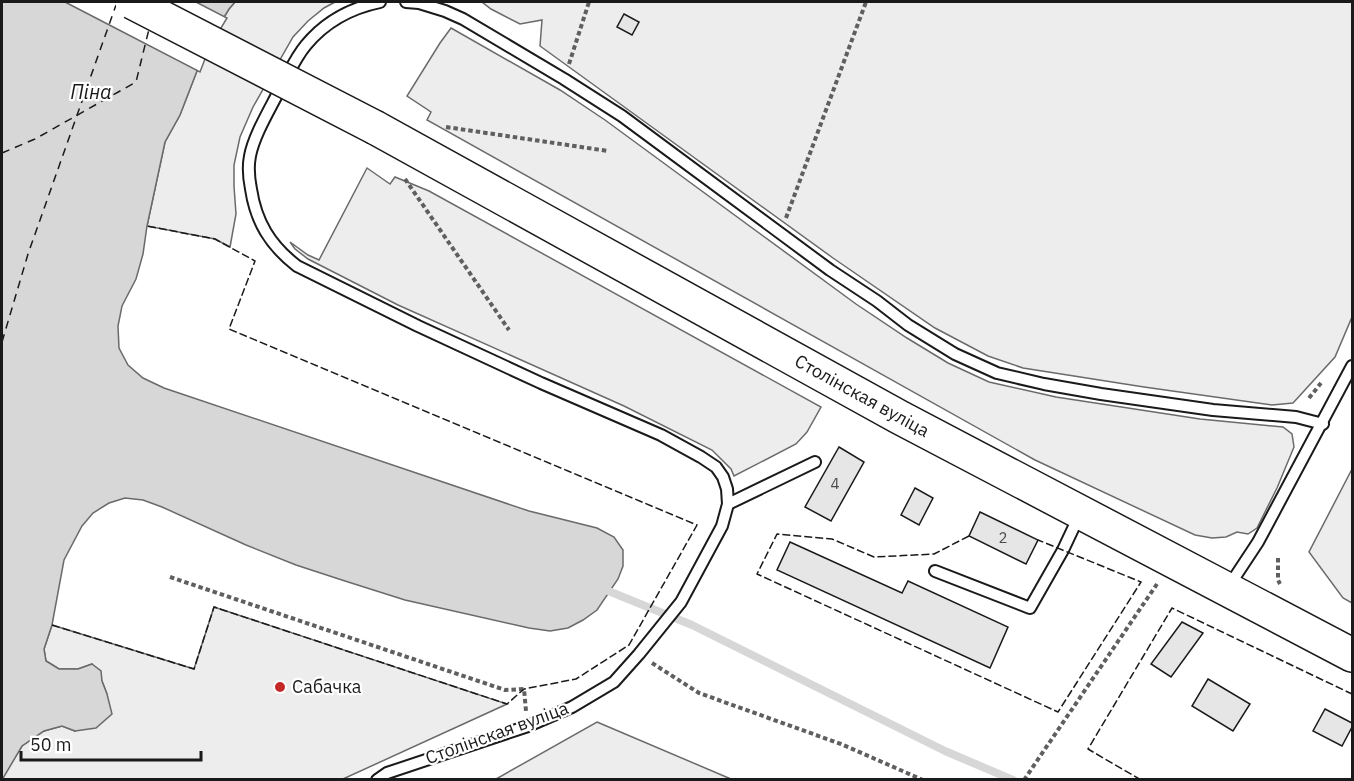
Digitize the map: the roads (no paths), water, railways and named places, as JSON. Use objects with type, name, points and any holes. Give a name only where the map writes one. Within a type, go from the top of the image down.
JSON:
[{"type":"main road","name":"Столінская вуліца","points":[[132,2],[376,128],[899,417],[1353,655]]},
{"type":"lane","points":[[380,2],[367,4],[347,12],[328,23],[304,47],[258,132],[250,157],[249,179],[253,200],[259,220],[267,235],[286,257],[297,266],[418,326],[661,435],[701,457],[716,467],[723,477],[728,504],[815,462]]},
{"type":"lane","points":[[406,2],[419,3],[463,19],[622,116],[908,325],[955,354],[997,373],[1044,384],[1213,410],[1296,417],[1323,424]]},
{"type":"lane","points":[[1227,589],[1258,542],[1353,366]]},
{"type":"lane","name":"Столінская вуліца","points":[[377,780],[387,773],[528,726],[572,707],[614,682],[681,602],[722,526],[728,504]]},
{"type":"lane","points":[[935,571],[1030,608],[1064,550],[1080,512]]},
{"type":"water","name":"Піна","points":[[2,2],[235,2],[207,45],[180,115],[165,142],[143,254],[136,279],[122,306],[118,326],[119,348],[128,365],[143,378],[164,388],[529,511],[597,528],[614,537],[623,550],[623,566],[618,579],[597,610],[568,628],[550,631],[405,600],[296,565],[162,507],[143,500],[125,498],[109,503],[93,513],[82,526],[64,560],[52,625],[44,649],[46,661],[59,669],[78,669],[92,664],[101,671],[112,714],[96,728],[75,731],[62,726],[44,731],[22,746],[2,780]]},
{"type":"waterway","points":[[601,588],[692,625],[945,751],[1013,780]]},
{"type":"place","name":"Сабачка","points":[[280,687]]}]
